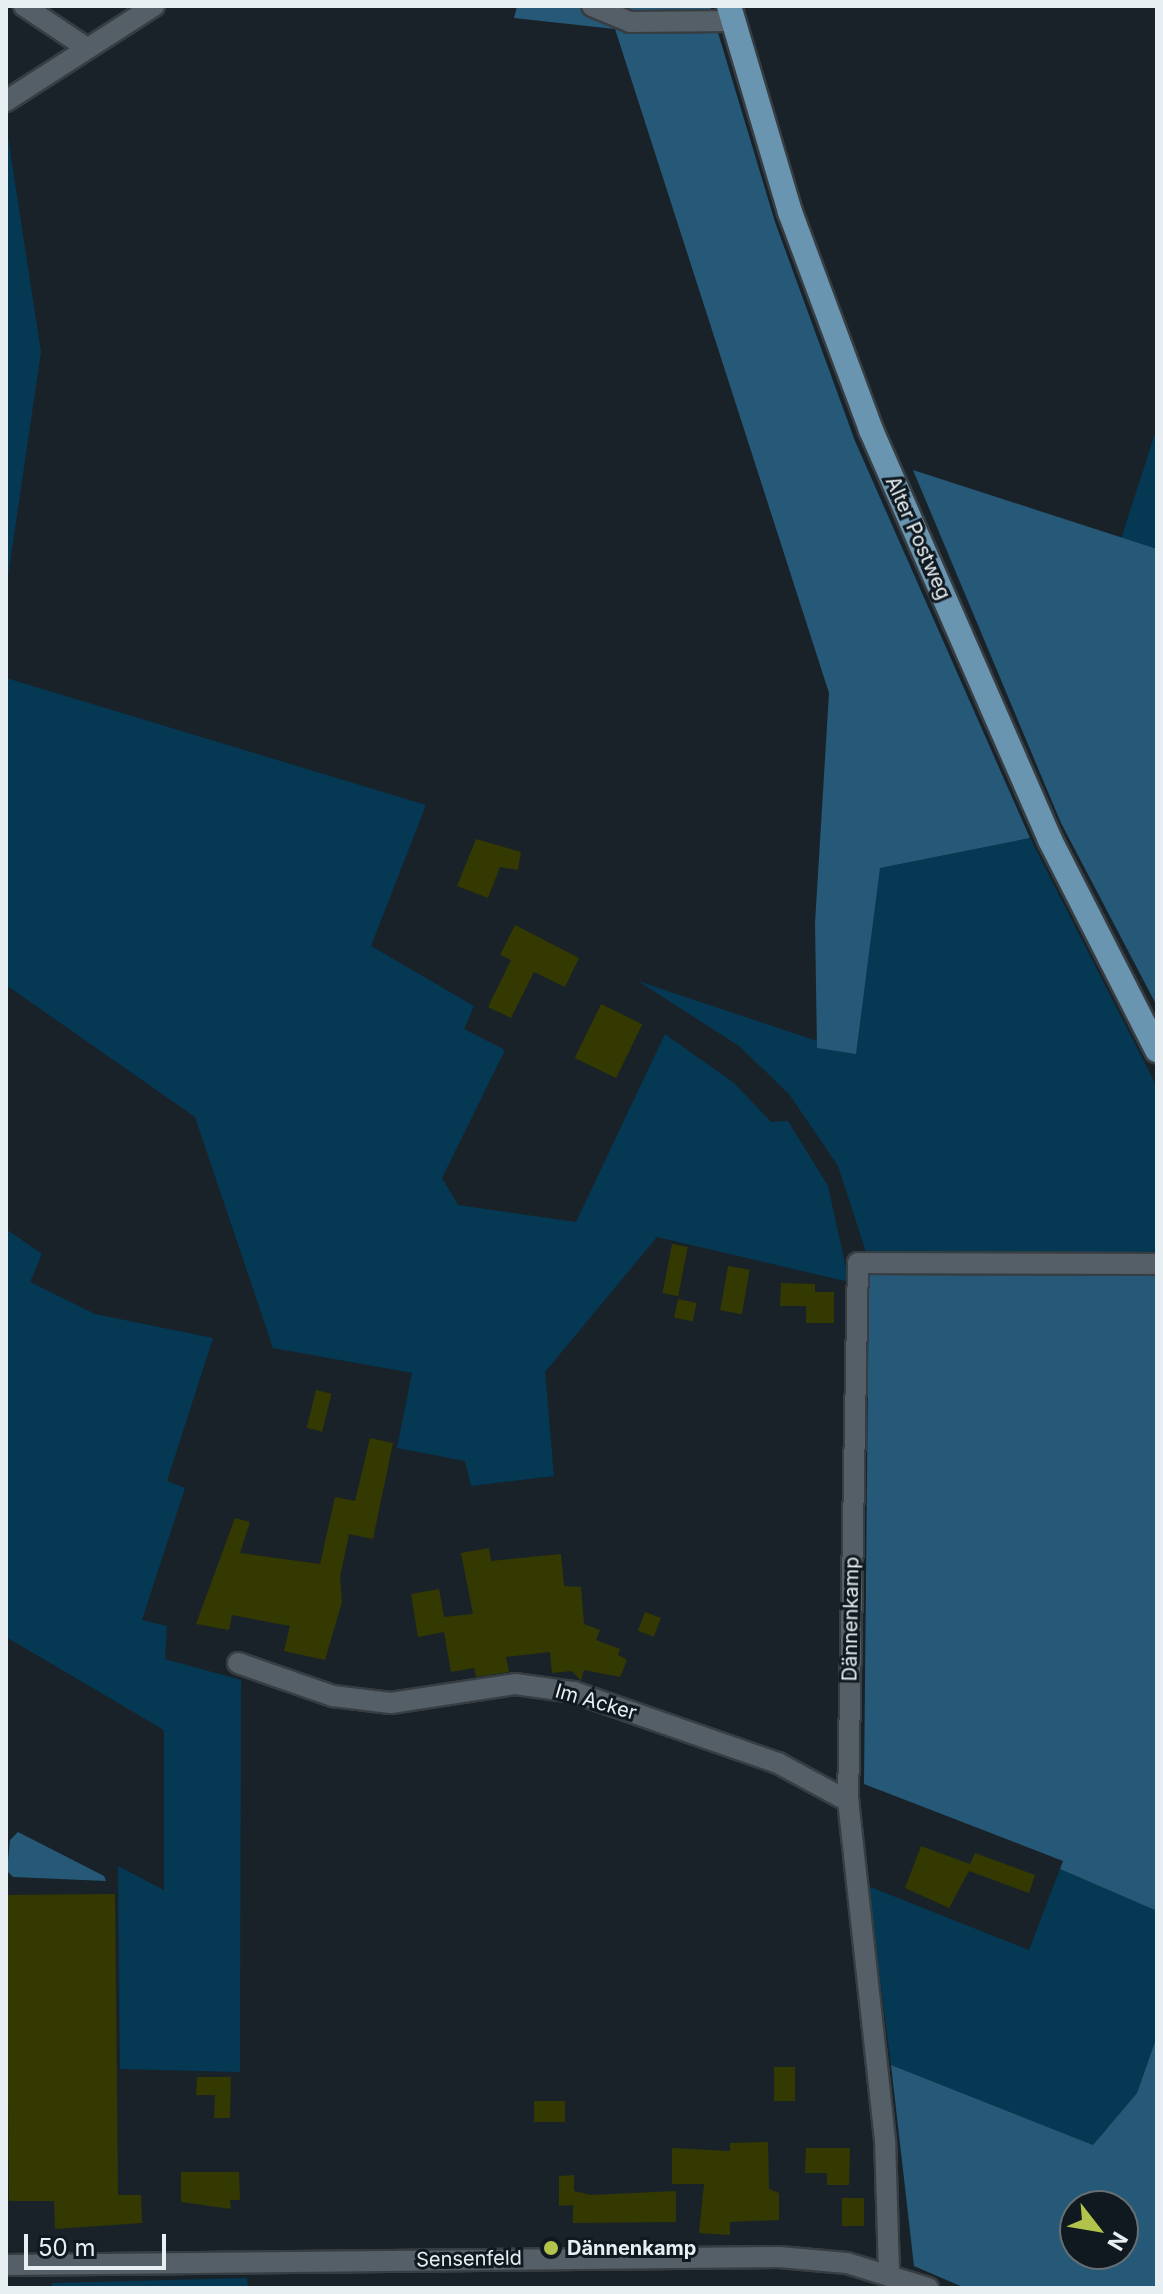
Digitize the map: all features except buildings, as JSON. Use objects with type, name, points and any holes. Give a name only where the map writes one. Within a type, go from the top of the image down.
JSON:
[{"type":"main road","name":"Alter Postweg","points":[[731,14],[790,212],[871,430],[1050,840],[1157,1050]]},
{"type":"street","points":[[24,6],[84,46]]},
{"type":"street","points":[[6,101],[84,46],[154,6]]},
{"type":"street","points":[[592,6],[630,22],[731,14]]},
{"type":"street","name":"Dännenkamp","points":[[889,2272],[885,2140],[848,1801],[858,1263],[1157,1264]]},
{"type":"street","name":"Im Acker","points":[[238,1663],[333,1696],[391,1703],[515,1684],[574,1692],[778,1763],[848,1801]]},
{"type":"street","name":"Sensenfeld","points":[[6,2265],[779,2257],[889,2272],[928,2288]]},
{"type":"shaded area","points":[[517,6],[710,6],[775,222],[855,441],[1030,838],[880,868],[856,1054],[817,1048],[815,923],[829,693],[615,29],[514,18]]},
{"type":"shaded area","points":[[6,124],[41,352],[6,590]]},
{"type":"shaded area","points":[[1157,427],[1157,549],[1121,539]]},
{"type":"shaded area","points":[[913,470],[1157,549],[1157,1006],[1061,823]]},
{"type":"shaded area","points":[[6,678],[426,805],[371,946],[474,1006],[464,1029],[505,1050],[442,1178],[458,1205],[576,1222],[665,1034],[734,1083],[771,1122],[788,1121],[828,1186],[849,1282],[657,1237],[545,1372],[554,1476],[471,1486],[465,1461],[397,1448],[412,1373],[273,1348],[195,1117],[6,985]]},
{"type":"shaded area","points":[[1030,838],[1157,1087],[1157,1253],[866,1252],[838,1166],[789,1094],[739,1046],[638,981],[817,1041],[817,1048],[880,868]]},
{"type":"shaded area","points":[[6,1229],[42,1254],[30,1282],[95,1314],[213,1338],[167,1481],[185,1488],[142,1620],[167,1626],[165,1659],[241,1680],[240,2072],[120,2069],[118,1866],[164,1890],[164,1730],[6,1637]]},
{"type":"shaded area","points":[[869,1271],[1157,1271],[1157,1911],[1060,1869],[1063,1861],[864,1784]]},
{"type":"shaded area","points":[[18,1832],[104,1876],[106,1881],[13,1877],[7,1871],[10,1840]]},
{"type":"shaded area","points":[[1060,1869],[1157,1911],[1157,2036],[1137,2093],[1093,2145],[891,2065],[868,1886],[1029,1950]]},
{"type":"shaded area","points":[[1157,2036],[1157,2288],[965,2288],[914,2266],[891,2065],[1093,2145],[1137,2093]]},
{"type":"shaded area","points":[[247,2278],[248,2288],[52,2288],[52,2283]]},
{"type":"place","name":"Dännenkamp","points":[[551,2248]]}]
